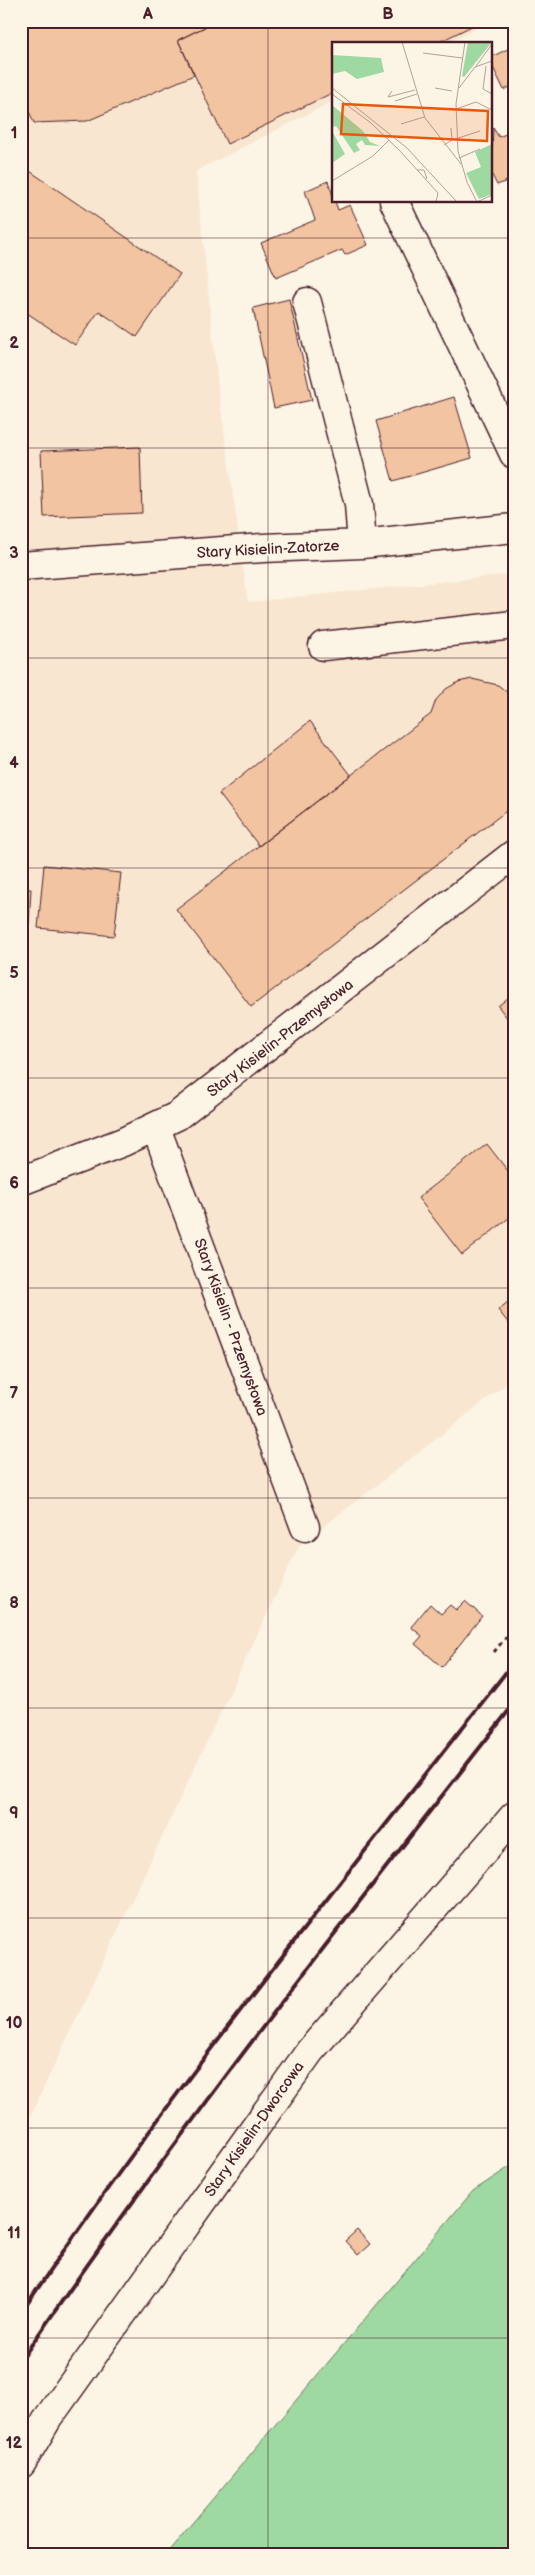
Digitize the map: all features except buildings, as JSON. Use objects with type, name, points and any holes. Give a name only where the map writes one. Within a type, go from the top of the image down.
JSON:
[{"type":"street","points":[[394,202],[514,454]]},
{"type":"street","points":[[307,302],[359,504],[362,544]]},
{"type":"street","name":"Stary Kisielin-Zatorze","points":[[21,566],[263,548],[362,544],[514,528]]},
{"type":"street","points":[[323,646],[514,625]]},
{"type":"street","name":"Stary Kisielin-Przemysłowa","points":[[21,1181],[156,1128],[208,1095],[514,854]]},
{"type":"street","name":"Stary Kisielin - Przemysłowa","points":[[156,1128],[305,1527]]},
{"type":"street","name":"Stary Kisielin-Dworcowa","points":[[21,2464],[48,2418],[310,2050],[514,1816]]},
{"type":"path","points":[[494,1652],[514,1627]]},
{"type":"shaded area","points":[[21,21],[492,21],[451,42],[332,42],[332,102],[196,171],[218,386],[248,602],[514,574],[514,1378],[299,1546],[21,2136]]},
{"type":"green space","points":[[514,2164],[514,2554],[166,2554],[473,2191]]},
{"type":"railway","points":[[21,2313],[79,2229],[199,2064],[324,1902],[514,1662]]},
{"type":"railway","points":[[21,2360],[140,2192],[262,2028],[514,1704]]}]
